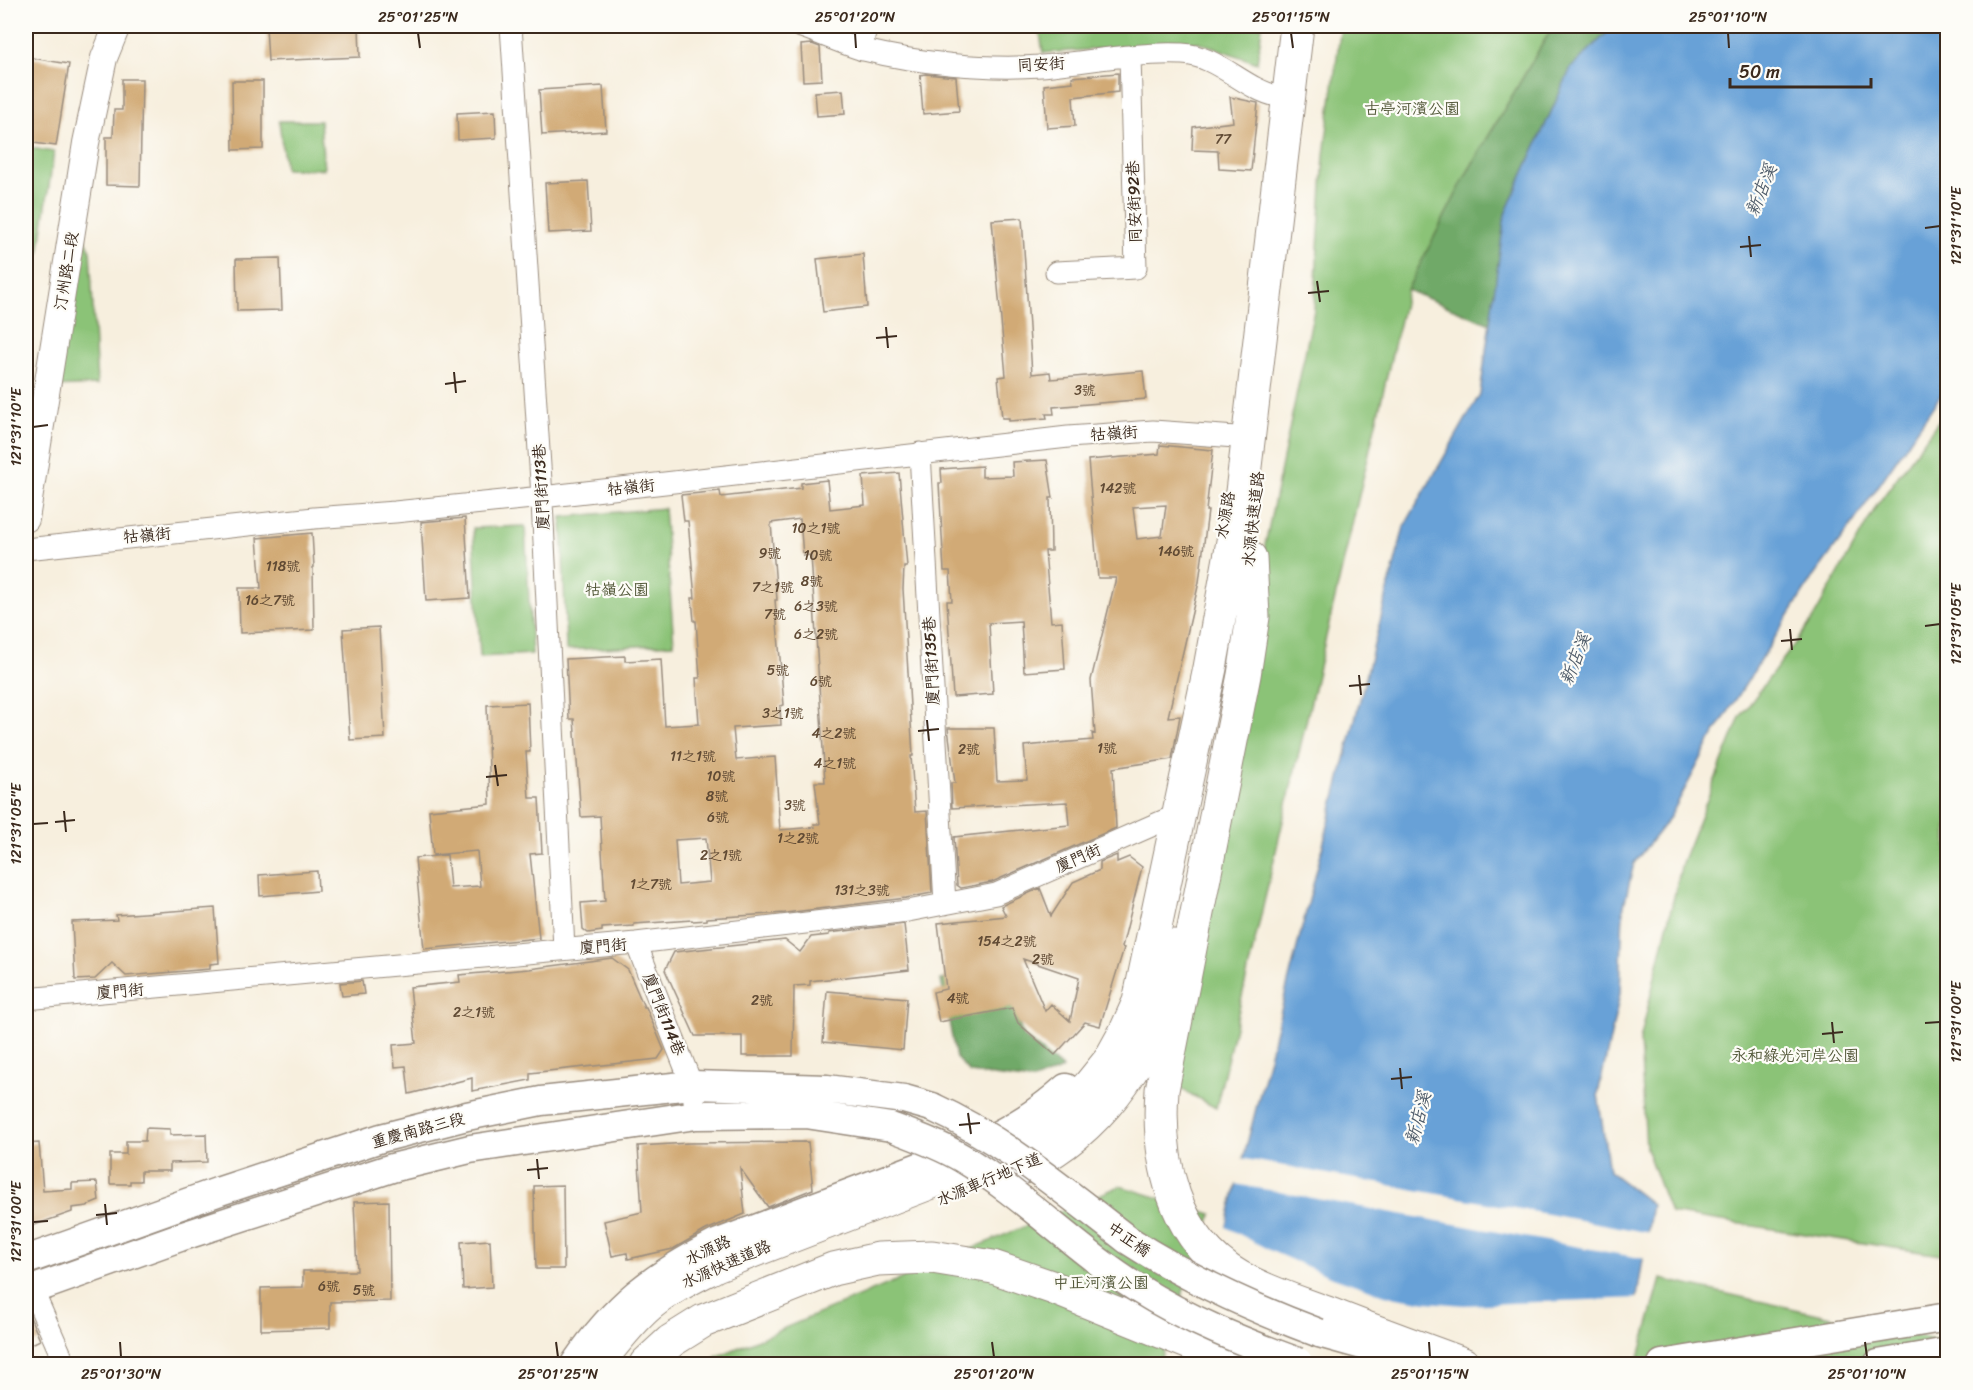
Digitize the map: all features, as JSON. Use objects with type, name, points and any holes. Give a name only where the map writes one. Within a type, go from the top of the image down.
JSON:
[{"type":"highway","name":"水源快速道路","points":[[1141,1002],[1210,668],[1242,492],[1297,26]]},
{"type":"highway","name":"水源快速道路","points":[[1141,1002],[1250,558],[1255,494],[1314,26]]},
{"type":"highway","points":[[1250,558],[1253,617],[1244,675],[1162,1090],[1161,1142],[1167,1172],[1174,1198],[1199,1241],[1218,1261],[1239,1276],[1284,1298],[1463,1365]]},
{"type":"highway","name":"水源車行地下道","points":[[881,1202],[993,1156],[1039,1133],[1066,1110],[1110,1060],[1141,1002]]},
{"type":"highway","name":"水源快速道路","points":[[597,1365],[649,1305],[684,1282],[716,1265],[881,1202]]},
{"type":"highway","name":"水源快速道路","points":[[626,1365],[656,1326],[682,1303],[881,1202]]},
{"type":"highway","points":[[646,1365],[671,1341],[703,1321],[833,1269],[878,1259],[932,1257],[993,1267],[1054,1288],[1242,1365]]},
{"type":"main road","name":"水源路","points":[[1141,1002],[1165,820],[1199,666],[1236,437],[1284,26]]},
{"type":"main road","name":"重慶南路三段","points":[[26,1260],[220,1191],[381,1138],[467,1116],[541,1101],[693,1085],[827,1089]]},
{"type":"main road","name":"中正橋","points":[[827,1089],[904,1099],[932,1107],[964,1121],[996,1141],[1128,1240],[1191,1278],[1278,1318],[1319,1333],[1398,1355],[1446,1365]]},
{"type":"main road","name":"重慶南路三段","points":[[29,1291],[180,1237],[392,1168],[481,1148],[696,1114],[806,1114],[891,1127],[925,1139],[962,1158],[1111,1270],[1155,1298],[1205,1325],[1302,1364]]},
{"type":"main road","name":"水源路","points":[[575,1365],[595,1336],[617,1311],[676,1265],[716,1244],[881,1202]]},
{"type":"main road","points":[[1662,1365],[1947,1317]]},
{"type":"main road","points":[[1878,1365],[1947,1352]]},
{"type":"street","name":"汀州路二段","points":[[26,519],[86,143],[104,58],[117,26]]},
{"type":"street","name":"廈門街113巷","points":[[511,26],[542,497],[564,949]]},
{"type":"street","name":"同安街","points":[[799,26],[862,50],[968,65],[1038,66],[1130,56],[1185,53],[1213,63],[1263,93],[1277,96]]},
{"type":"street","points":[[862,50],[866,26]]},
{"type":"street","name":"同安街92巷","points":[[1056,272],[1136,268],[1130,56]]},
{"type":"street","name":"牯嶺街","points":[[26,549],[314,518],[542,497],[1068,437],[1153,431],[1236,437]]},
{"type":"street","name":"廈門街135巷","points":[[920,453],[945,904]]},
{"type":"street","name":"廈門街","points":[[26,999],[636,943],[873,915],[945,904],[996,894],[1165,820]]},
{"type":"street","name":"廈門街114巷","points":[[636,943],[693,1085],[696,1114]]},
{"type":"street","points":[[29,1291],[65,1365]]},
{"type":"green space","points":[[1039,26],[1262,26],[1257,63],[1199,42],[1043,53]]},
{"type":"green space","name":"古亭河濱公園","points":[[1341,26],[1553,26],[1467,173],[1407,290],[1216,1108],[1181,1089],[1173,1046],[1256,666],[1265,545],[1314,310],[1324,155]]},
{"type":"green space","points":[[1553,26],[1614,26],[1571,68],[1505,214],[1490,324],[1407,290],[1467,173]]},
{"type":"green space","points":[[279,121],[320,121],[324,169],[285,169]]},
{"type":"green space","points":[[26,147],[54,152],[32,300],[26,300]]},
{"type":"green space","points":[[79,225],[90,249],[97,385],[54,387]]},
{"type":"green space","name":"永和綠光河岸公園","points":[[1947,409],[1947,1256],[1670,1213],[1646,1148],[1640,1040],[1682,863],[1740,717],[1811,622],[1877,505]]},
{"type":"green space","name":"牯嶺公園","points":[[664,508],[674,644],[566,650],[562,517]]},
{"type":"green space","points":[[525,526],[532,654],[480,657],[473,528]]},
{"type":"green space","points":[[1000,969],[1023,1036],[1063,1069],[1032,1081],[970,1073],[956,1058],[941,980]]},
{"type":"green space","name":"中正河濱公園","points":[[1120,1186],[1212,1214],[1159,1364],[708,1364],[716,1357]]},
{"type":"green space","points":[[1661,1279],[1947,1343],[1947,1364],[1637,1364]]},
{"type":"water","name":"新店溪","points":[[1614,26],[1947,26],[1947,386],[1811,580],[1713,736],[1670,817],[1634,863],[1623,910],[1620,994],[1598,1094],[1609,1171],[1652,1204],[1626,1364],[1173,1364],[1221,1246],[1404,527],[1480,394],[1505,214],[1571,68]]},
{"type":"pier","points":[[1240,1158],[1651,1233],[1646,1259],[1235,1184],[1226,1227],[1271,1251],[1327,1275],[1385,1295],[1464,1305],[1640,1298],[1629,1364],[1170,1364],[1218,1245]]},
{"type":"building","points":[[266,26],[359,26],[360,57],[268,61]]},
{"type":"building","points":[[812,44],[820,47],[822,80],[803,81],[801,45]]},
{"type":"building","points":[[26,57],[69,64],[56,146],[26,142]]},
{"type":"building","points":[[1118,73],[1118,92],[1073,97],[1075,126],[1047,128],[1044,85],[1073,82],[1072,77]]},
{"type":"building","points":[[920,75],[956,77],[959,111],[923,114]]},
{"type":"building","points":[[122,79],[142,79],[140,186],[106,185],[106,137],[113,137],[114,110],[122,110]]},
{"type":"building","points":[[232,81],[263,81],[263,149],[233,150]]},
{"type":"building","points":[[603,86],[606,131],[542,135],[539,90]]},
{"type":"building","points":[[843,90],[845,114],[817,116],[815,92]]},
{"type":"building","points":[[1230,97],[1258,103],[1251,171],[1219,169],[1218,151],[1192,150],[1193,127],[1233,122]]},
{"type":"building","points":[[495,111],[496,138],[458,140],[457,113]]},
{"type":"building","points":[[588,181],[591,231],[548,233],[545,183]]},
{"type":"building","points":[[1022,218],[1032,374],[1050,372],[1051,379],[1143,371],[1146,399],[1053,407],[1054,414],[1046,414],[1047,418],[1009,421],[1009,418],[1002,418],[998,377],[1006,376],[992,220]]},
{"type":"building","points":[[863,254],[867,307],[823,312],[817,259]]},
{"type":"building","points":[[280,258],[282,310],[237,311],[236,259]]},
{"type":"building","points":[[1160,445],[1213,450],[1199,582],[1168,717],[1180,716],[1172,759],[1113,768],[1116,828],[992,882],[961,888],[957,885],[954,837],[1069,825],[1067,802],[952,808],[951,783],[955,783],[948,728],[994,728],[997,781],[1027,780],[1024,746],[1093,740],[1092,733],[1095,734],[1091,680],[1116,578],[1098,578],[1088,460],[1159,454]],"holes":[[[1166,505],[1162,536],[1137,539],[1133,507]]]},
{"type":"building","points":[[1047,460],[1053,498],[1050,498],[1051,551],[1045,551],[1051,622],[1062,621],[1065,669],[1024,672],[1021,621],[989,623],[993,694],[953,697],[947,601],[952,601],[950,571],[944,571],[939,483],[942,483],[941,469],[982,466],[982,477],[1013,476],[1012,462]]},
{"type":"building","points":[[899,473],[907,567],[904,567],[903,589],[915,812],[927,811],[932,893],[785,913],[634,924],[634,926],[602,928],[602,931],[588,933],[583,929],[581,903],[605,901],[600,816],[581,817],[574,719],[569,719],[566,659],[625,656],[625,661],[661,659],[665,726],[699,724],[696,678],[700,678],[692,598],[695,598],[688,521],[684,521],[681,495],[720,491],[721,497],[801,488],[801,483],[827,480],[830,509],[865,505],[863,476]],"holes":[[[800,519],[803,556],[811,555],[825,782],[815,782],[820,824],[814,824],[815,827],[780,830],[775,757],[736,760],[733,728],[781,725],[780,706],[784,705],[771,523]],[[706,838],[710,882],[678,885],[675,840]]]},
{"type":"building","points":[[465,518],[470,598],[426,601],[421,522]]},
{"type":"building","points":[[312,533],[314,630],[240,633],[239,588],[261,588],[257,538]]},
{"type":"building","points":[[379,627],[385,738],[350,740],[343,629]]},
{"type":"building","points":[[528,703],[530,752],[526,752],[529,798],[539,798],[542,853],[530,854],[539,938],[424,949],[415,858],[447,855],[450,888],[480,886],[477,851],[433,855],[429,810],[490,804],[487,705]]},
{"type":"building","points":[[1117,855],[1117,862],[1129,857],[1142,867],[1122,947],[1124,948],[1100,1026],[1085,1022],[1055,1055],[1018,1023],[1012,1008],[939,1022],[933,992],[946,989],[938,923],[1006,916],[1001,906],[1040,888],[1051,916],[1073,882],[1100,870],[1100,862]],"holes":[[[1023,959],[1079,978],[1070,1021],[1051,1004],[1045,1011]]]},
{"type":"building","points":[[317,871],[318,891],[260,896],[259,875]]},
{"type":"building","points":[[215,908],[219,963],[210,964],[210,969],[126,976],[112,963],[95,979],[75,980],[72,922],[117,920],[116,915]]},
{"type":"building","points":[[904,924],[909,970],[810,981],[810,985],[794,986],[793,1056],[742,1056],[742,1036],[695,1036],[665,970],[674,952],[785,940],[800,952],[811,937]]},
{"type":"building","points":[[612,958],[628,970],[646,1007],[664,1050],[658,1059],[530,1073],[530,1080],[472,1091],[472,1078],[409,1094],[406,1066],[395,1067],[393,1045],[416,1043],[410,987],[460,982],[459,975]]},
{"type":"building","points":[[362,981],[364,994],[342,996],[340,983]]},
{"type":"building","points":[[827,991],[907,998],[903,1050],[823,1042]]},
{"type":"building","points":[[146,1128],[170,1129],[170,1135],[206,1134],[207,1162],[170,1163],[170,1171],[141,1171],[141,1181],[130,1181],[130,1184],[110,1184],[110,1154],[126,1154],[126,1141],[145,1141]]},
{"type":"building","points":[[808,1142],[813,1189],[768,1207],[740,1168],[745,1214],[706,1230],[673,1249],[628,1259],[627,1253],[612,1256],[604,1221],[642,1212],[638,1146]]},
{"type":"building","points":[[39,1143],[43,1191],[72,1189],[72,1183],[97,1182],[99,1201],[87,1206],[72,1208],[72,1212],[26,1228],[26,1144]]},
{"type":"building","points":[[563,1185],[564,1269],[536,1269],[534,1186]]},
{"type":"building","points":[[389,1201],[390,1301],[330,1302],[330,1328],[261,1330],[261,1288],[303,1287],[303,1271],[357,1271],[354,1202]]},
{"type":"building","points":[[490,1240],[492,1287],[463,1289],[461,1242]]},
{"type":"building","points":[[26,1308],[40,1340],[26,1347]]}]
